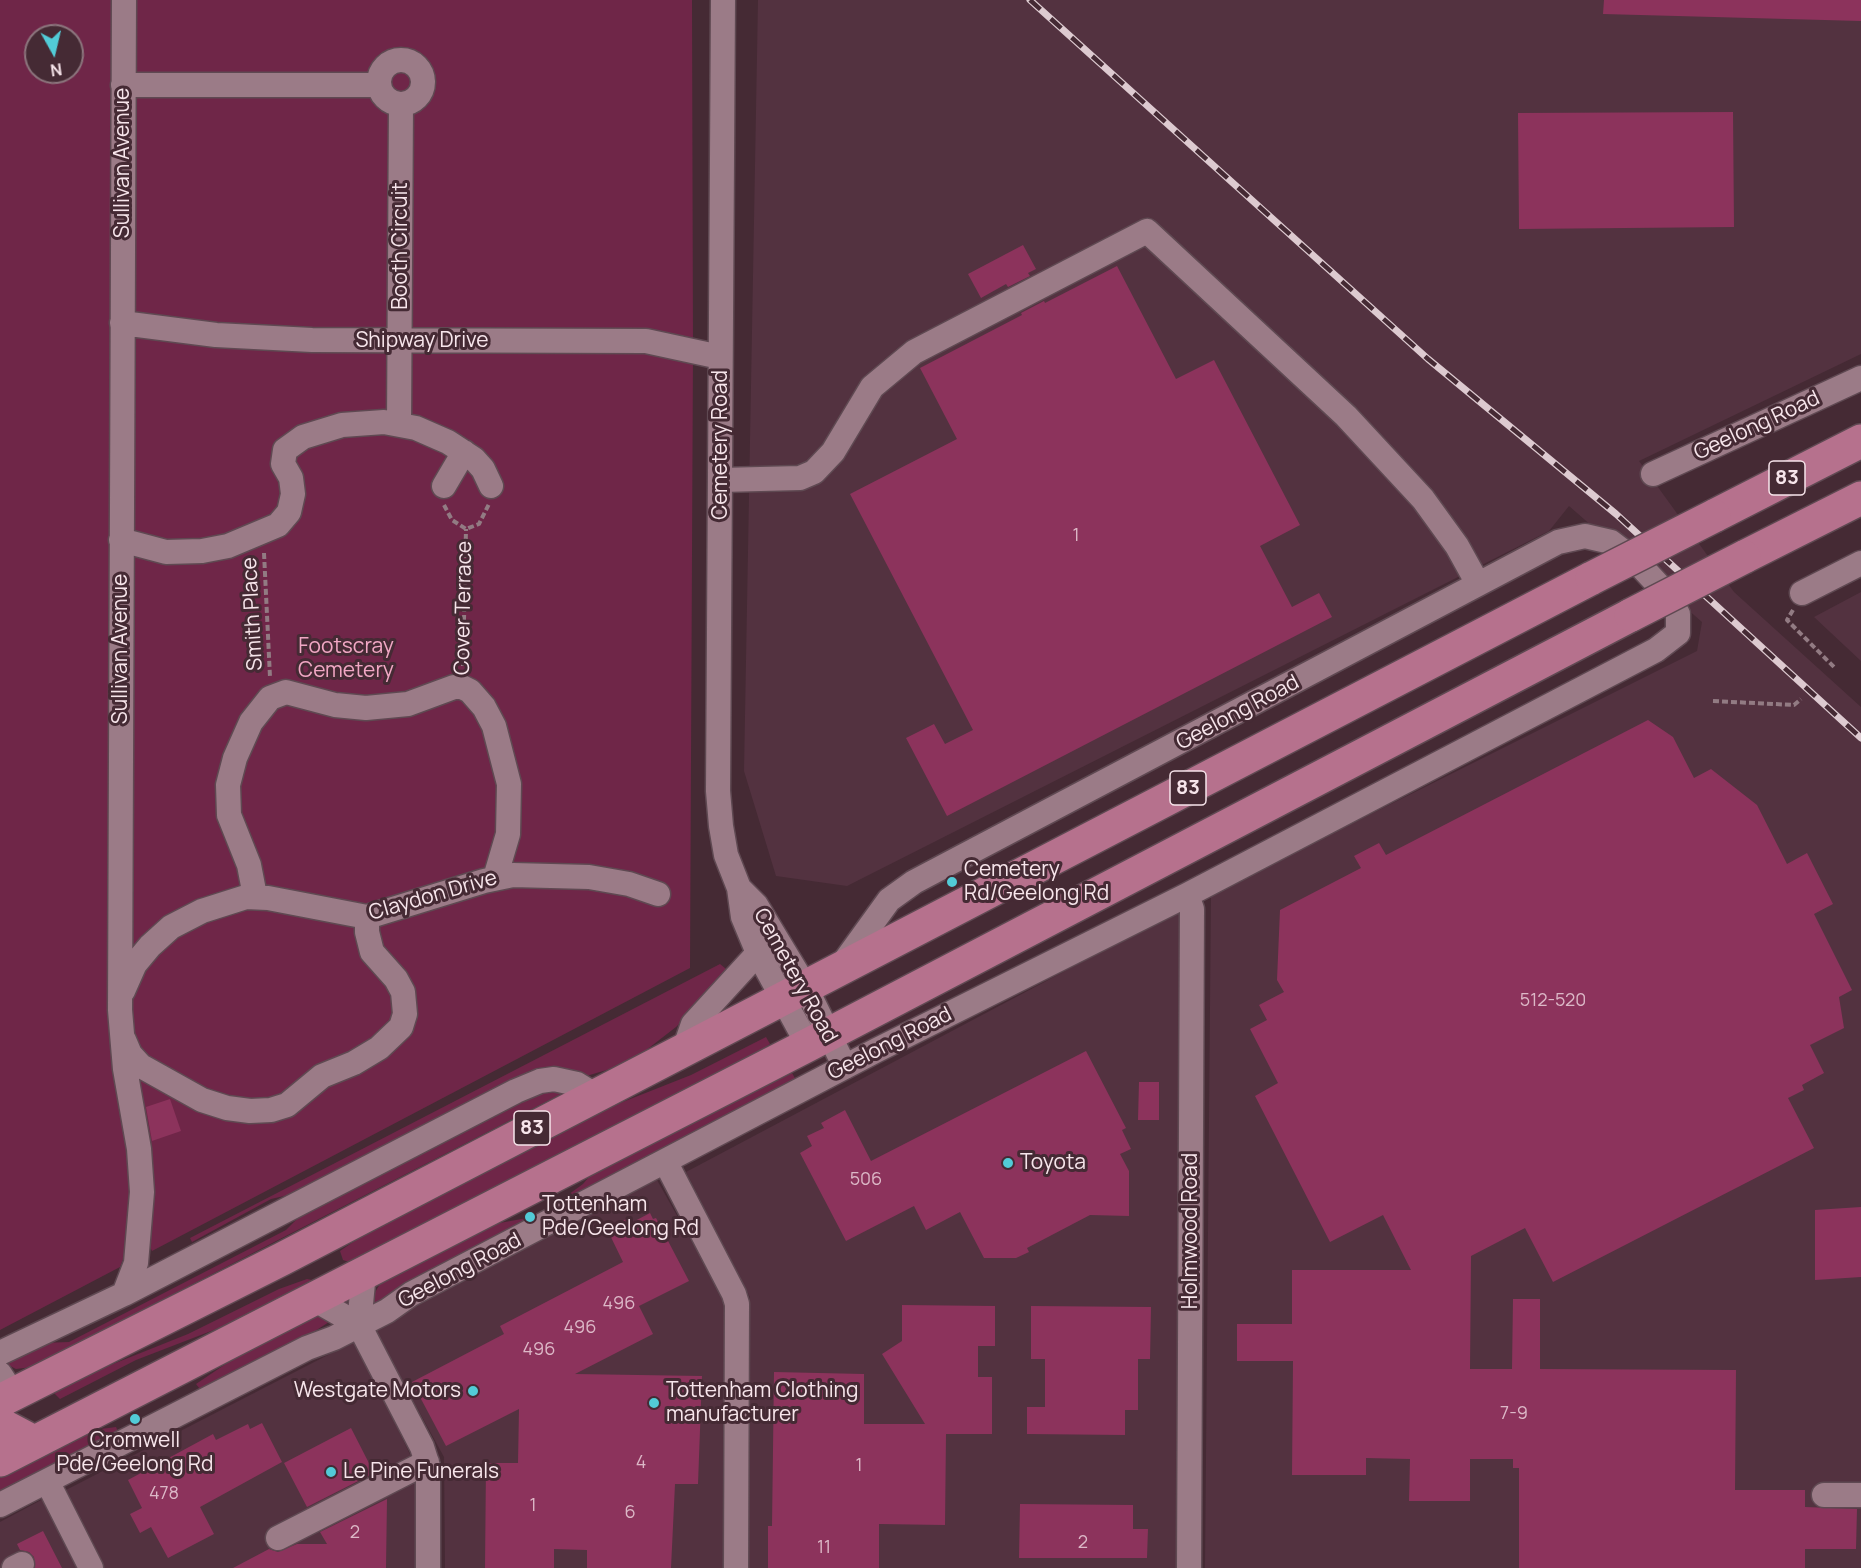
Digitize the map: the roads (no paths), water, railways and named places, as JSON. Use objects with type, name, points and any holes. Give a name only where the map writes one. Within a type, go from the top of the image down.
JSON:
[{"type":"highway","name":"Geelong Road","points":[[4,1390],[282,1259],[841,967],[1861,441]]},
{"type":"highway","name":"Geelong Road","points":[[0,1460],[1861,498]]},
{"type":"highway","points":[[282,1259],[331,1271],[338,1285]]},
{"type":"highway","points":[[4,1390],[34,1442]]},
{"type":"highway","points":[[0,1424],[34,1442]]},
{"type":"street","name":"Sullivan Avenue","points":[[124,0],[121,1019],[128,1096],[139,1149],[142,1192],[136,1263],[124,1294]]},
{"type":"street","name":"Cemetery Road","points":[[723,0],[718,791],[726,855],[739,888],[743,917],[758,953],[794,992]]},
{"type":"street","points":[[404,60],[418,67],[423,78],[422,90],[413,101],[401,105],[386,99],[379,85],[381,73],[391,63],[404,60]]},
{"type":"street","points":[[123,86],[379,85]]},
{"type":"street","name":"Booth Circuit","points":[[399,423],[401,105]]},
{"type":"street","points":[[721,480],[800,478],[814,472],[833,452],[872,387],[896,365],[914,352],[1147,231],[1354,424],[1424,499],[1457,546],[1478,584]]},
{"type":"street","name":"Shipway Drive","points":[[122,323],[234,336],[319,341],[653,342],[720,357]]},
{"type":"street","name":"Geelong Road","points":[[1653,474],[1861,378]]},
{"type":"street","points":[[121,540],[166,552],[196,552],[221,548],[282,523],[290,509],[292,484],[282,459],[284,452],[292,442],[334,426],[399,423],[439,437],[464,452],[483,469],[491,486]]},
{"type":"street","points":[[444,486],[450,472],[464,452]]},
{"type":"street","name":"Geelong Road","points":[[0,1505],[307,1348],[359,1325],[411,1294],[845,1067],[1187,895],[1656,650],[1678,633],[1678,614],[1664,591],[1611,542],[1598,538],[1573,537],[1558,542],[899,891],[878,914],[841,967]]},
{"type":"street","points":[[1802,593],[1861,563]]},
{"type":"street","points":[[255,896],[249,865],[231,822],[228,789],[233,765],[248,728],[263,705],[276,695],[288,692],[346,707],[379,708],[408,704],[451,688],[463,678],[492,720],[509,784],[508,834],[495,878]]},
{"type":"street","name":"Claydon Drive","points":[[121,1019],[124,986],[132,970],[150,946],[163,934],[184,919],[202,911],[255,896],[367,917],[495,878],[538,874],[589,876],[629,884],[658,894]]},
{"type":"street","name":"Cemetery Road","points":[[739,888],[756,905],[794,992],[818,1039],[845,1067]]},
{"type":"street","name":"Holmwood Road","points":[[1187,895],[1192,909],[1189,1568]]},
{"type":"street","points":[[121,1019],[128,1050],[136,1062],[202,1100],[227,1108],[250,1111],[272,1110],[287,1105],[322,1076],[354,1063],[379,1048],[401,1027],[405,1014],[403,992],[396,979],[371,950],[367,917]]},
{"type":"street","points":[[1001,944],[1046,966]]},
{"type":"street","points":[[684,1050],[693,1024],[758,953]]},
{"type":"street","points":[[0,1353],[124,1294],[516,1090],[540,1081],[554,1079],[577,1084],[595,1095]]},
{"type":"street","points":[[665,1161],[735,1293],[737,1304],[736,1568]]},
{"type":"street","points":[[338,1285],[359,1325]]},
{"type":"street","points":[[338,1285],[427,1462],[428,1568]]},
{"type":"street","points":[[278,1538],[427,1462]]},
{"type":"street","points":[[47,1481],[91,1568]]},
{"type":"street","points":[[1824,1495],[1861,1495]]},
{"type":"railway","points":[[1030,0],[1428,359],[1616,514],[1861,738]]},
{"type":"place","name":"Cemetery Rd/Geelong Rd","points":[[952,882]]},
{"type":"place","name":"Toyota","points":[[1008,1163]]},
{"type":"place","name":"Tottenham Pde/Geelong Rd","points":[[530,1217]]},
{"type":"place","name":"Westgate Motors","points":[[473,1391]]},
{"type":"place","name":"Tottenham Clothing manufacturer","points":[[654,1403]]},
{"type":"place","name":"Cromwell Pde/Geelong Rd","points":[[135,1419]]},
{"type":"place","name":"Le Pine Funerals","points":[[331,1472]]},
{"type":"park label","name":"Footscray Cemetery","points":[[346,659]]}]
